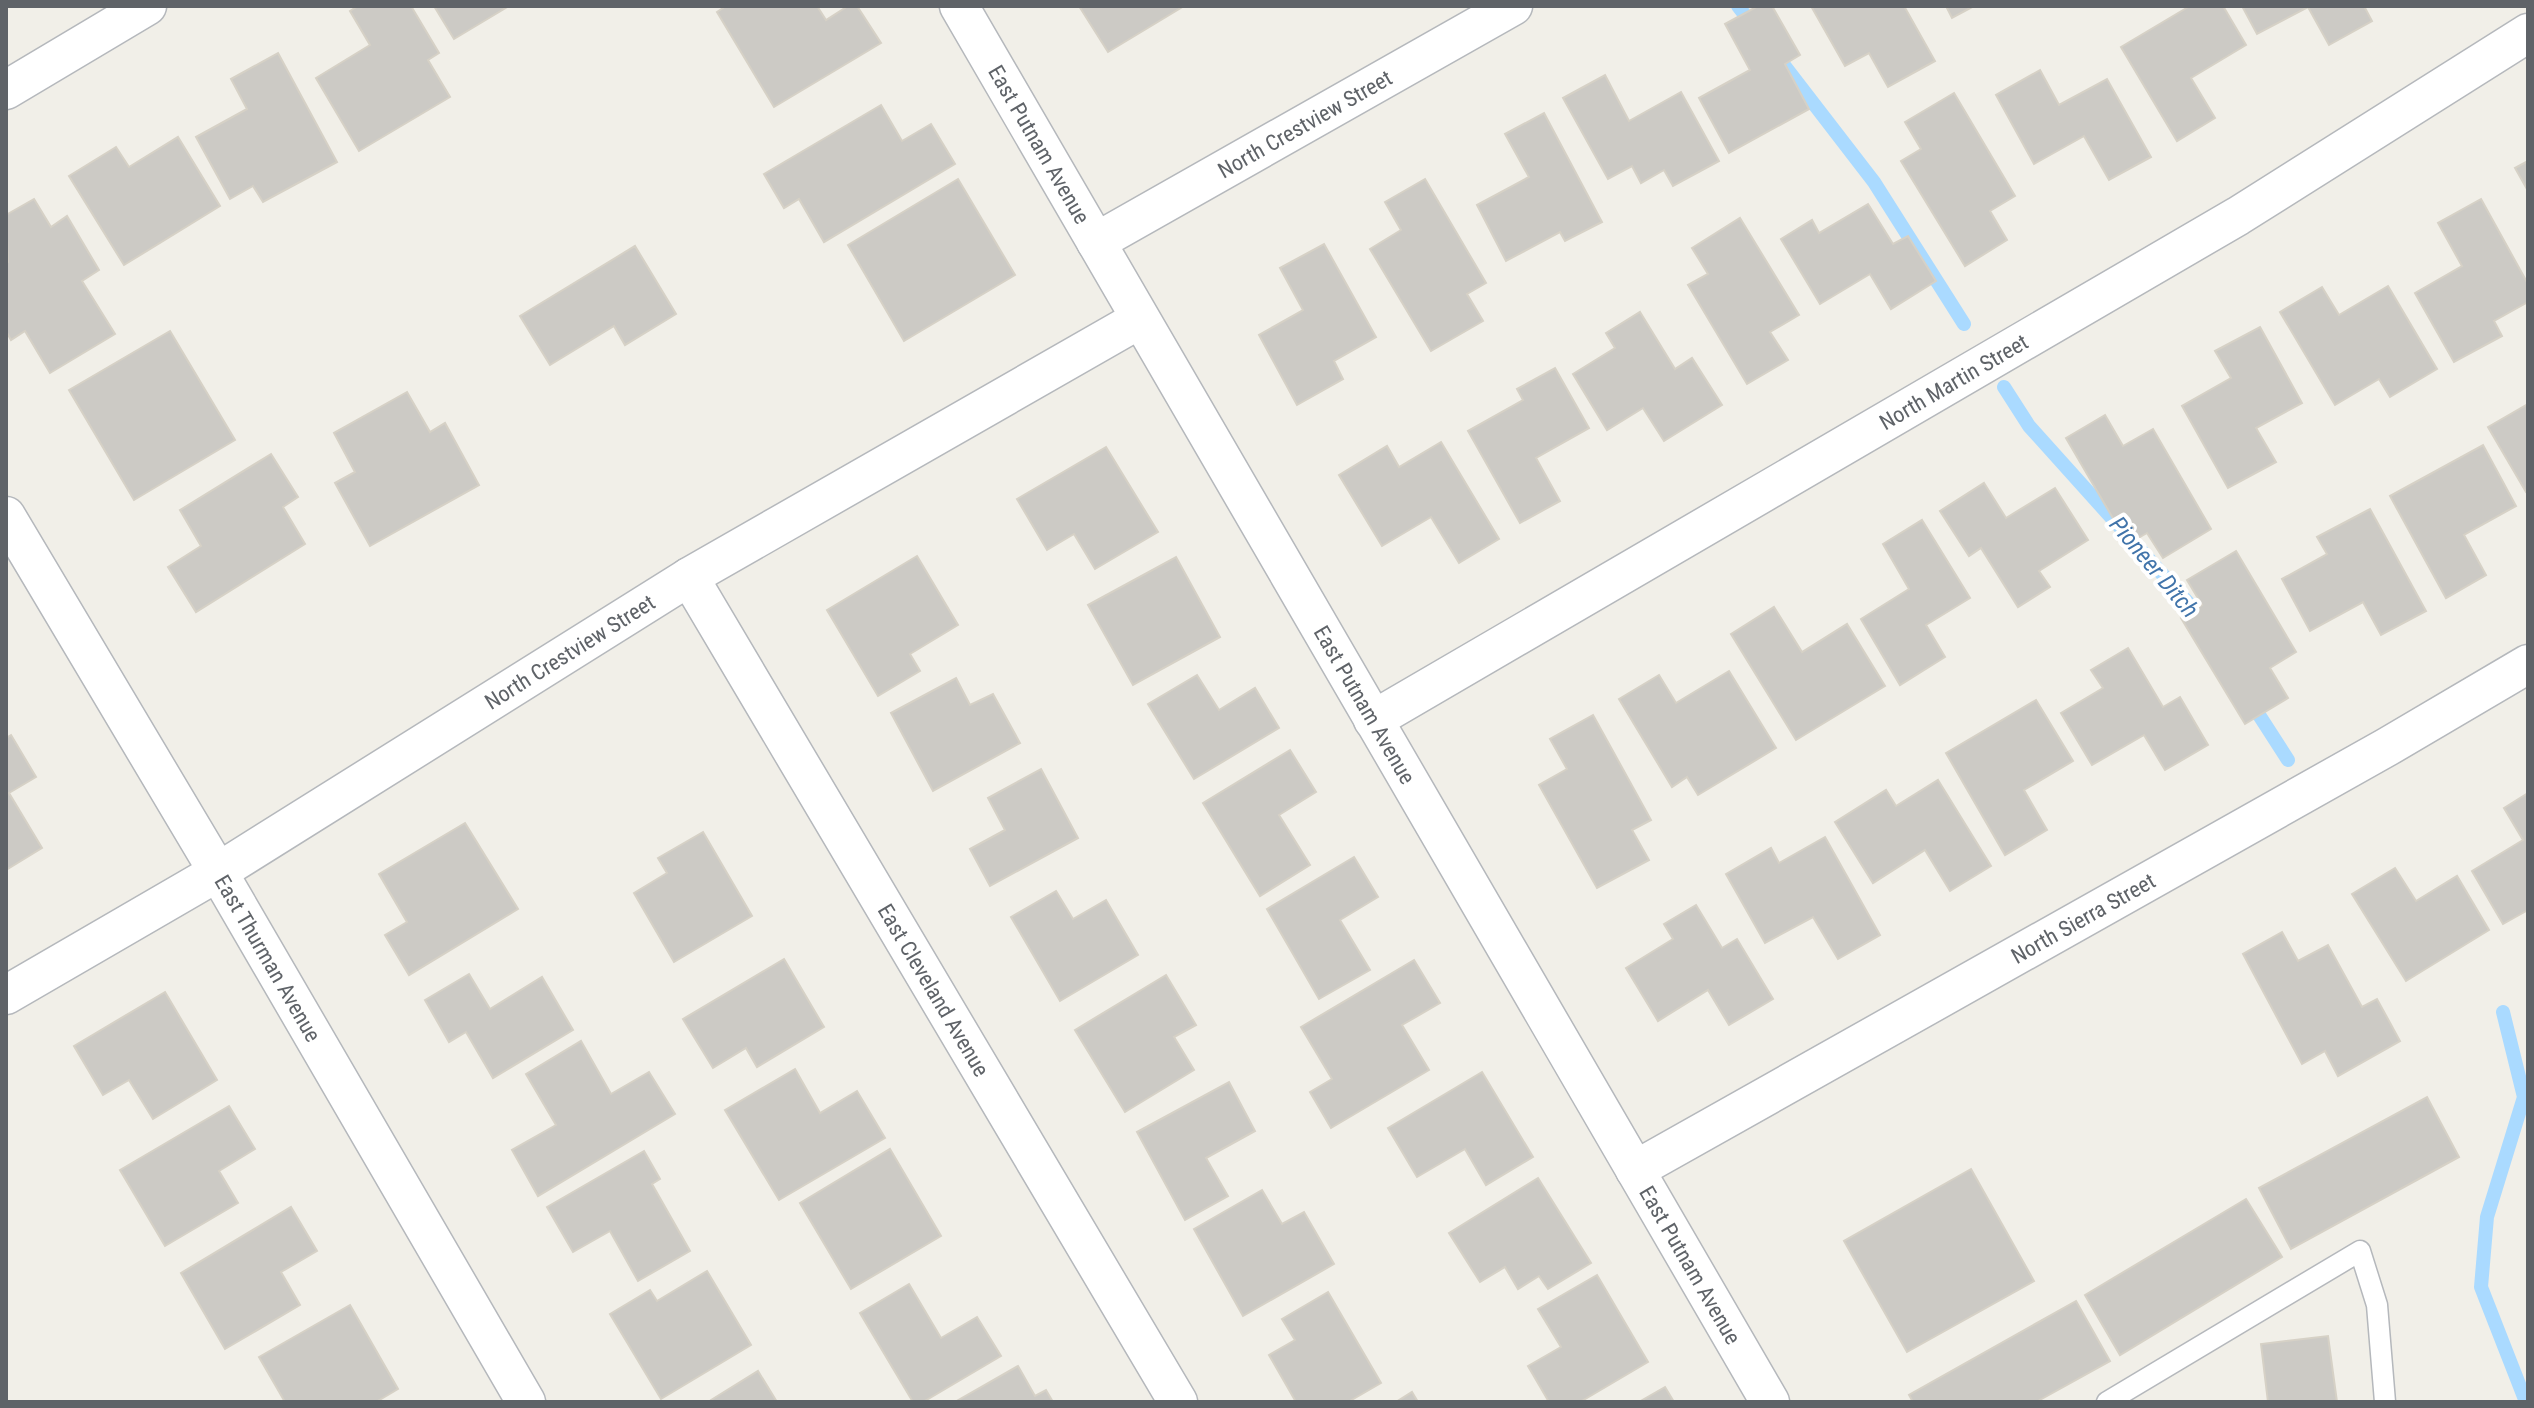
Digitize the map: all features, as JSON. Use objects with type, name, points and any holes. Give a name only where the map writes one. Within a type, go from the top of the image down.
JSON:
[{"type":"street","points":[[6,90],[147,6]]},
{"type":"street","name":"East Putnam Avenue","points":[[959,6],[1770,1402]]},
{"type":"street","name":"North Crestview Street","points":[[1096,242],[1513,6]]},
{"type":"street","name":"North Martin Street","points":[[1373,720],[2224,224],[2528,33]]},
{"type":"street","name":"North Crestview Street","points":[[6,995],[218,872],[689,577],[1140,319]]},
{"type":"street","name":"East Thurman Avenue","points":[[6,516],[218,872],[526,1402]]},
{"type":"street","name":"East Cleveland Avenue","points":[[689,577],[1178,1402]]},
{"type":"street","name":"North Sierra Street","points":[[1635,1170],[2387,747],[2528,664]]},
{"type":"lane","points":[[2107,1402],[2360,1251],[2377,1305],[2385,1402]]},
{"type":"building","points":[[358,6],[411,6],[439,53],[428,60],[450,97],[359,151],[316,78],[370,45],[350,11]]},
{"type":"building","points":[[434,6],[509,6],[454,39]]},
{"type":"building","points":[[726,6],[817,6],[826,20],[848,6],[857,6],[881,43],[774,107],[717,12]]},
{"type":"building","points":[[1079,6],[1184,6],[1108,52]]},
{"type":"building","points":[[1758,6],[1772,6],[1800,55],[1785,64],[1809,109],[1729,153],[1699,98],[1750,70],[1725,24]]},
{"type":"building","points":[[1811,6],[1904,6],[1935,61],[1888,87],[1869,53],[1845,66]]},
{"type":"building","points":[[1946,6],[1974,6],[1952,18]]},
{"type":"building","points":[[2190,6],[2223,6],[2246,45],[2191,78],[2215,118],[2177,141],[2121,47]]},
{"type":"building","points":[[2242,6],[2364,6],[2372,21],[2329,45],[2308,7],[2257,34]]},
{"type":"building","points":[[278,53],[337,162],[263,202],[253,186],[230,199],[196,137],[247,109],[231,79]]},
{"type":"building","points":[[2040,70],[2059,105],[2107,79],[2151,157],[2109,180],[2084,136],[2034,164],[1996,95]]},
{"type":"building","points":[[1605,75],[1629,121],[1681,92],[1719,161],[1673,186],[1664,170],[1641,183],[1632,166],[1608,179],[1563,98]]},
{"type":"building","points":[[1954,93],[2015,196],[1990,211],[2007,240],[1965,266],[1901,161],[1921,149],[1905,122]]},
{"type":"building","points":[[881,105],[902,141],[931,124],[955,164],[824,242],[799,199],[784,208],[764,174]]},
{"type":"building","points":[[1544,113],[1602,222],[1565,241],[1560,232],[1506,261],[1477,205],[1529,177],[1505,134]]},
{"type":"building","points":[[178,137],[220,206],[124,265],[69,176],[116,147],[129,167]]},
{"type":"building","points":[[2528,161],[2528,191],[2515,168]]},
{"type":"building","points":[[958,179],[1015,275],[904,341],[848,245]]},
{"type":"building","points":[[1425,179],[1486,283],[1467,294],[1483,321],[1431,351],[1370,249],[1401,230],[1385,202]]},
{"type":"building","points":[[34,199],[51,227],[67,216],[99,270],[82,281],[115,334],[50,373],[25,331],[11,340],[6,331],[6,215]]},
{"type":"building","points":[[2481,199],[2528,284],[2528,302],[2494,321],[2502,336],[2454,362],[2415,293],[2462,266],[2438,223]]},
{"type":"building","points":[[1868,204],[1893,244],[1908,236],[1936,281],[1891,309],[1870,274],[1820,304],[1781,239],[1812,220],[1819,233]]},
{"type":"building","points":[[1740,218],[1799,315],[1770,332],[1788,360],[1747,384],[1688,285],[1708,274],[1692,248]]},
{"type":"building","points":[[1324,244],[1376,337],[1334,361],[1343,379],[1297,405],[1259,335],[1303,310],[1280,268]]},
{"type":"building","points":[[635,246],[676,314],[625,345],[614,326],[550,365],[520,316]]},
{"type":"building","points":[[2388,286],[2437,369],[2390,397],[2379,379],[2335,405],[2280,312],[2322,287],[2339,315]]},
{"type":"building","points":[[1640,312],[1675,369],[1692,358],[1722,405],[1664,441],[1643,408],[1607,430],[1573,374],[1615,348],[1606,333]]},
{"type":"building","points":[[2260,327],[2302,403],[2256,428],[2276,462],[2228,488],[2182,406],[2231,378],[2215,351]]},
{"type":"building","points":[[170,331],[235,440],[134,500],[69,390]]},
{"type":"building","points":[[1555,368],[1589,428],[1536,458],[1560,501],[1520,523],[1468,431],[1523,400],[1517,389]]},
{"type":"building","points":[[407,392],[430,432],[445,423],[479,485],[370,546],[335,483],[355,472],[334,433]]},
{"type":"building","points":[[2528,404],[2528,491],[2526,492],[2488,427]]},
{"type":"building","points":[[2105,415],[2123,446],[2153,429],[2211,529],[2163,558],[2147,533],[2128,544],[2066,438]]},
{"type":"building","points":[[1441,442],[1499,539],[1459,563],[1431,517],[1382,546],[1339,475],[1387,446],[1399,467]]},
{"type":"building","points":[[2483,445],[2516,506],[2464,535],[2486,575],[2446,598],[2390,496]]},
{"type":"building","points":[[1106,447],[1158,532],[1095,569],[1074,534],[1047,550],[1017,499]]},
{"type":"building","points":[[271,454],[298,497],[283,507],[305,544],[196,612],[168,567],[201,546],[180,510]]},
{"type":"building","points":[[1984,483],[2006,518],[2055,488],[2088,540],[2039,571],[2050,587],[2018,607],[1981,548],[1969,556],[1940,511]]},
{"type":"building","points":[[2370,509],[2426,611],[2381,635],[2363,602],[2310,631],[2282,579],[2327,554],[2317,537]]},
{"type":"building","points":[[1922,520],[1970,598],[1926,625],[1945,657],[1900,685],[1861,619],[1909,589],[1883,544]]},
{"type":"building","points":[[2236,551],[2296,652],[2270,668],[2288,698],[2245,724],[2181,618],[2202,605],[2187,580]]},
{"type":"building","points":[[917,556],[958,625],[910,654],[920,671],[878,696],[827,610]]},
{"type":"building","points":[[1176,557],[1220,637],[1133,685],[1088,605]]},
{"type":"building","points":[[1774,607],[1802,652],[1847,624],[1885,686],[1796,740],[1731,634]]},
{"type":"building","points":[[2128,648],[2163,707],[2180,697],[2208,745],[2165,770],[2144,735],[2092,765],[2061,713],[2103,688],[2091,670]]},
{"type":"building","points":[[1729,671],[1776,748],[1698,795],[1687,777],[1672,787],[1619,699],[1659,675],[1676,703]]},
{"type":"building","points":[[1197,675],[1219,710],[1255,688],[1279,728],[1194,779],[1148,704]]},
{"type":"building","points":[[956,678],[970,705],[993,694],[1020,743],[933,791],[891,713]]},
{"type":"building","points":[[2036,700],[2073,761],[2024,790],[2047,830],[2005,855],[1946,753]]},
{"type":"building","points":[[1593,715],[1651,820],[1632,830],[1649,860],[1597,888],[1539,785],[1567,769],[1550,739]]},
{"type":"building","points":[[11,735],[36,777],[9,793],[42,848],[6,870],[6,738]]},
{"type":"building","points":[[1290,750],[1316,792],[1279,815],[1310,865],[1260,896],[1203,803]]},
{"type":"building","points":[[1041,769],[1078,838],[990,886],[970,849],[1005,830],[988,798]]},
{"type":"building","points":[[1938,780],[1991,866],[1950,891],[1925,850],[1873,883],[1835,822],[1886,790],[1896,806]]},
{"type":"building","points":[[2528,793],[2528,910],[2503,924],[2472,871],[2523,840],[2504,808]]},
{"type":"building","points":[[465,823],[518,909],[409,975],[385,935],[407,922],[379,874]]},
{"type":"building","points":[[703,832],[752,916],[674,962],[634,893],[667,873],[658,858]]},
{"type":"building","points":[[1825,837],[1880,935],[1838,959],[1813,917],[1765,943],[1726,874],[1771,848],[1779,863]]},
{"type":"building","points":[[1354,857],[1378,897],[1340,920],[1370,970],[1319,999],[1267,909]]},
{"type":"building","points":[[2395,868],[2416,901],[2457,876],[2489,930],[2406,981],[2352,894]]},
{"type":"building","points":[[1056,891],[1073,919],[1106,900],[1138,955],[1060,1001],[1011,917]]},
{"type":"building","points":[[1696,905],[1722,948],[1737,939],[1773,999],[1729,1025],[1708,990],[1658,1021],[1626,968],[1673,939],[1664,924]]},
{"type":"building","points":[[2282,932],[2298,961],[2328,945],[2362,1007],[2377,999],[2400,1041],[2338,1076],[2325,1051],[2302,1064],[2243,954]]},
{"type":"building","points":[[784,959],[824,1027],[757,1067],[746,1048],[713,1068],[683,1019]]},
{"type":"building","points":[[1414,960],[1440,1003],[1402,1025],[1429,1070],[1331,1128],[1310,1092],[1332,1079],[1301,1027]]},
{"type":"building","points":[[469,974],[490,1009],[542,977],[573,1030],[493,1078],[466,1032],[449,1042],[425,1000]]},
{"type":"building","points":[[1166,975],[1196,1025],[1174,1037],[1194,1070],[1125,1112],[1075,1030]]},
{"type":"building","points":[[165,992],[217,1080],[153,1119],[129,1080],[103,1095],[74,1046]]},
{"type":"building","points":[[581,1041],[611,1094],[649,1072],[675,1114],[538,1196],[512,1150],[556,1125],[526,1074]]},
{"type":"building","points":[[795,1069],[820,1113],[857,1091],[885,1138],[779,1200],[725,1110]]},
{"type":"building","points":[[1482,1072],[1533,1157],[1486,1185],[1465,1149],[1417,1177],[1388,1128]]},
{"type":"building","points":[[1229,1082],[1255,1131],[1206,1158],[1228,1196],[1185,1220],[1137,1132]]},
{"type":"building","points":[[2427,1097],[2459,1157],[2291,1249],[2259,1188]]},
{"type":"building","points":[[229,1106],[255,1149],[219,1171],[238,1203],[165,1246],[120,1170]]},
{"type":"building","points":[[890,1149],[941,1236],[851,1289],[800,1203]]},
{"type":"building","points":[[644,1151],[660,1179],[652,1184],[690,1251],[638,1281],[610,1231],[573,1252],[547,1207]]},
{"type":"building","points":[[1971,1169],[2034,1281],[1907,1352],[1844,1241]]},
{"type":"building","points":[[1538,1178],[1591,1263],[1548,1289],[1539,1276],[1518,1289],[1505,1267],[1480,1282],[1449,1233]]},
{"type":"building","points":[[1262,1190],[1282,1224],[1304,1212],[1334,1264],[1243,1316],[1194,1229]]},
{"type":"building","points":[[2246,1199],[2282,1257],[2120,1355],[2085,1295]]},
{"type":"building","points":[[291,1207],[317,1251],[281,1272],[300,1305],[225,1349],[181,1273]]},
{"type":"building","points":[[707,1271],[751,1345],[661,1399],[610,1314],[650,1290],[657,1301]]},
{"type":"building","points":[[1597,1275],[1648,1362],[1580,1402],[1549,1402],[1528,1366],[1561,1347],[1538,1309]]},
{"type":"building","points":[[909,1284],[941,1338],[977,1317],[1001,1356],[923,1402],[913,1402],[860,1313]]},
{"type":"building","points":[[1328,1292],[1381,1383],[1348,1402],[1296,1402],[1269,1355],[1295,1340],[1282,1319]]},
{"type":"building","points":[[2076,1301],[2110,1361],[2036,1402],[1913,1402],[1909,1395]]},
{"type":"building","points":[[350,1305],[398,1389],[376,1402],[285,1402],[259,1357]]},
{"type":"building","points":[[2328,1336],[2337,1402],[2268,1402],[2261,1344]]},
{"type":"building","points":[[1018,1366],[1035,1396],[1046,1390],[1053,1402],[955,1402]]},
{"type":"building","points":[[758,1371],[777,1402],[712,1402],[711,1400]]},
{"type":"building","points":[[1665,1387],[1674,1402],[1639,1402]]},
{"type":"building","points":[[1412,1392],[1418,1402],[1396,1402]]},
{"type":"waterway","name":"Pioneer Ditch","points":[[1738,6],[1755,28]]},
{"type":"waterway","name":"Pioneer Ditch","points":[[1780,60],[1874,182],[1964,324]]},
{"type":"waterway","name":"Pioneer Ditch","points":[[2004,387],[2029,426],[2190,605],[2203,626]]},
{"type":"waterway","name":"Pioneer Ditch","points":[[2250,701],[2288,760]]},
{"type":"waterway","name":"Pioneer Ditch","points":[[2503,1012],[2524,1097],[2487,1217],[2481,1287],[2526,1402]]}]
